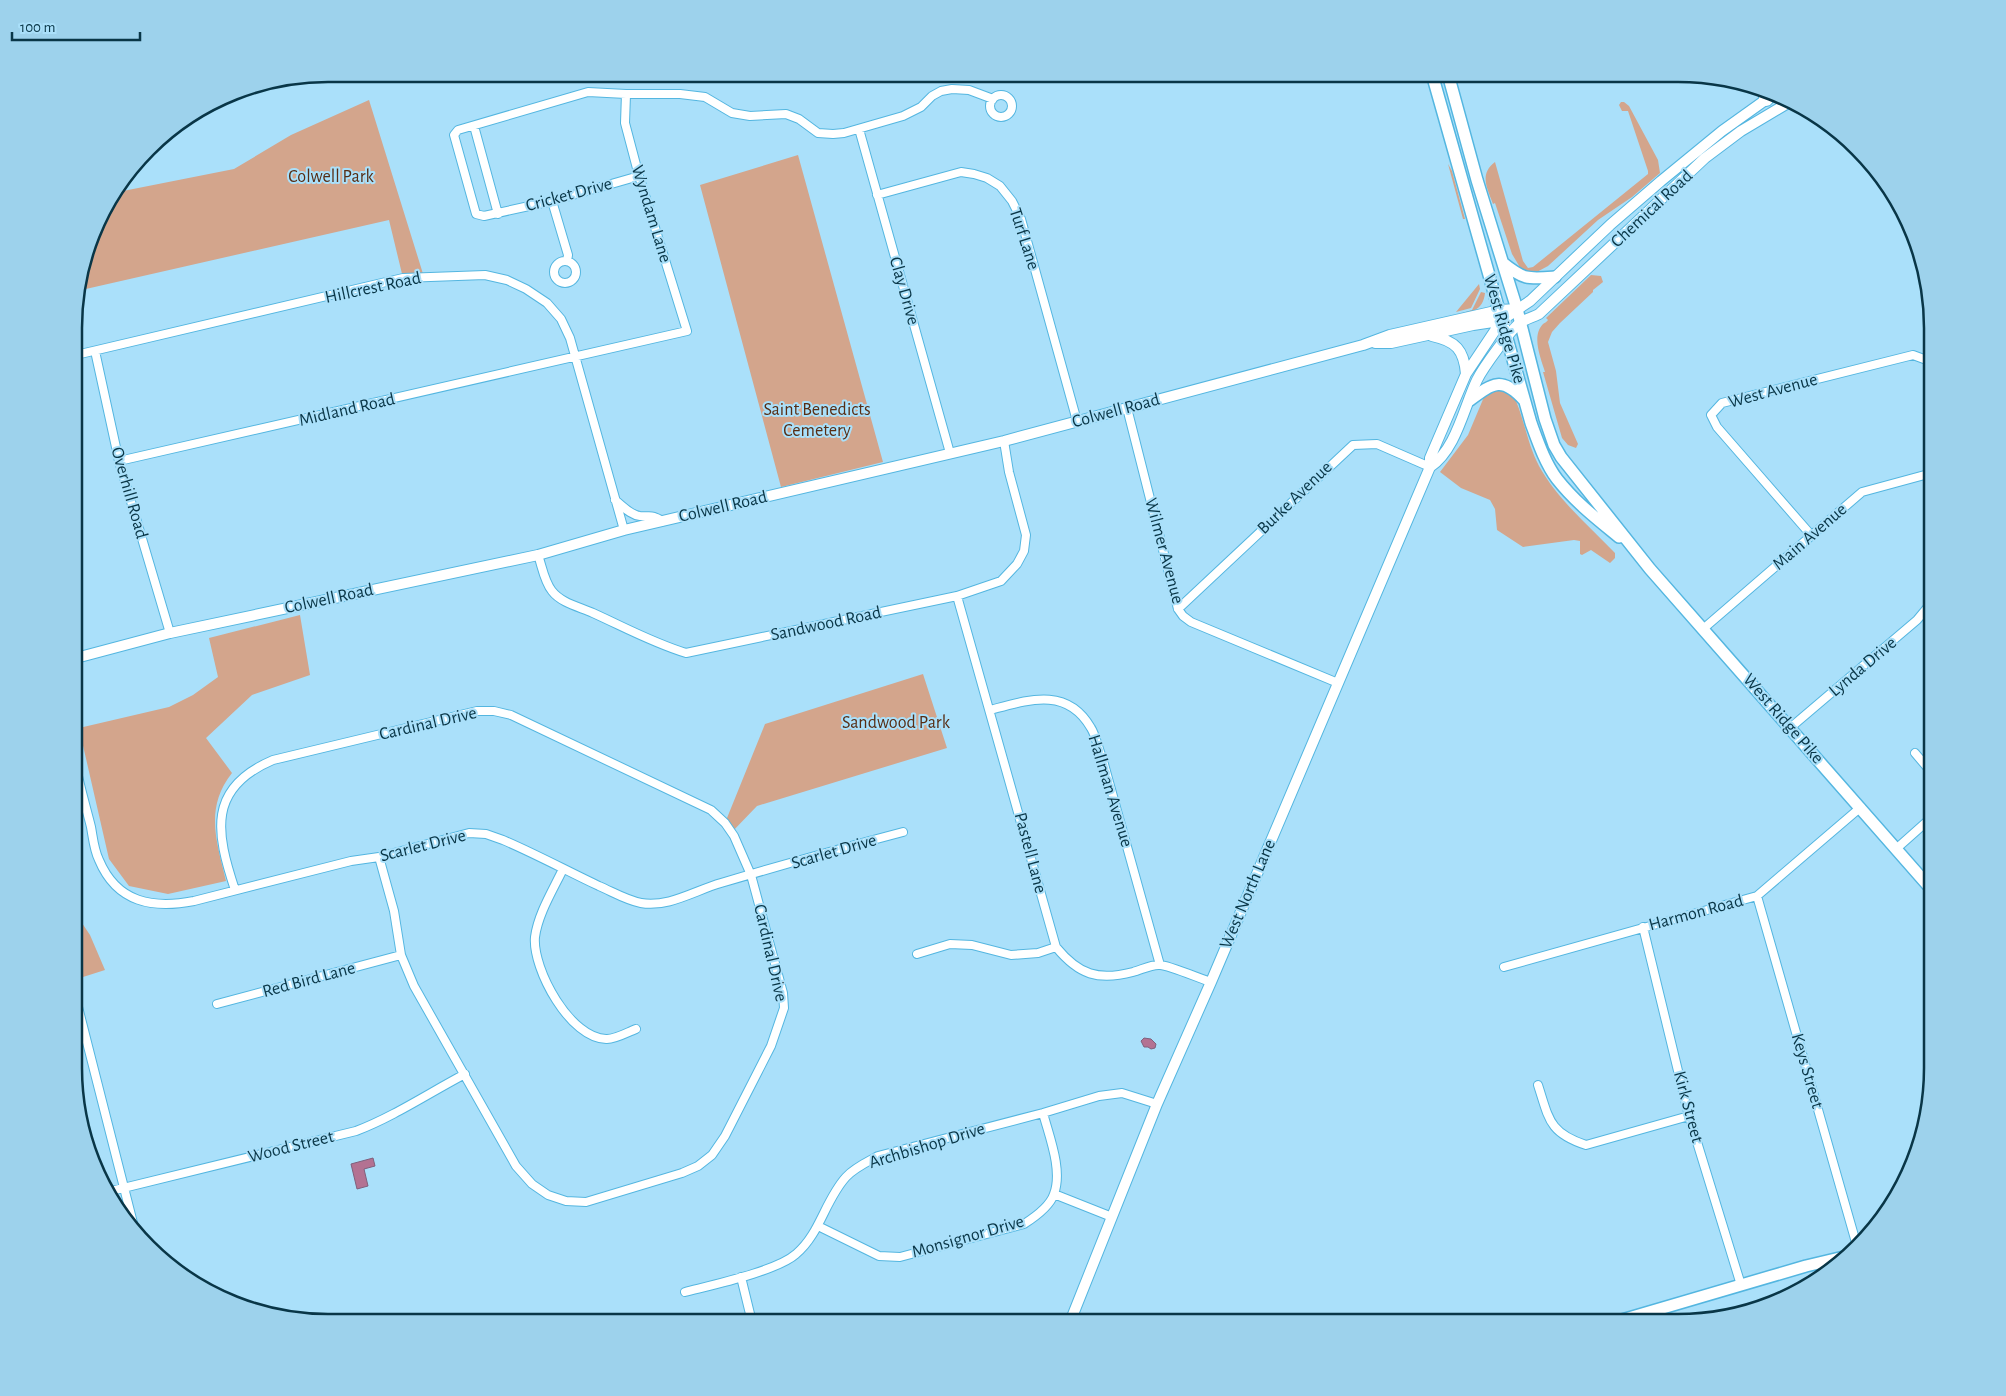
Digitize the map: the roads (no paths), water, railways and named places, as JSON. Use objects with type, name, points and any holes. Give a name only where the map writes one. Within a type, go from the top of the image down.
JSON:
[{"type":"main road","name":"West Ridge Pike","points":[[1435,83],[1531,424],[1543,455],[1556,478],[1581,507],[1634,549]]},
{"type":"main road","name":"West Ridge Pike","points":[[1451,83],[1521,322],[1545,419],[1554,445],[1572,474],[1605,511],[1634,549],[1924,881]]},
{"type":"main road","name":"Chemical Road","points":[[1517,309],[1530,301],[1610,225],[1662,181],[1722,131],[1766,99]]},
{"type":"main road","name":"Chemical Road","points":[[1521,322],[1539,314],[1706,158],[1741,131],[1783,106]]},
{"type":"main road","points":[[1503,263],[1522,277],[1528,279],[1555,278]]},
{"type":"main road","name":"West North Lane","points":[[1073,1314],[1157,1104],[1211,982],[1430,467],[1430,458],[1466,374],[1501,315],[1517,309]]},
{"type":"main road","points":[[1501,315],[1521,322]]},
{"type":"main road","name":"Colwell Road","points":[[1367,343],[1391,343],[1472,325],[1501,315]]},
{"type":"main road","name":"Colwell Road","points":[[83,656],[170,633],[538,555],[624,530],[1004,441],[1367,343],[1390,335],[1501,315]]},
{"type":"main road","name":"West North Lane","points":[[1430,467],[1439,461],[1456,432],[1477,380],[1507,337],[1521,322]]},
{"type":"main road","points":[[1429,335],[1446,340],[1458,349],[1465,360],[1466,374]]},
{"type":"main road","points":[[1470,400],[1490,386],[1497,384],[1510,387],[1525,402]]},
{"type":"main road","points":[[1642,1314],[1829,1261]]},
{"type":"street","points":[[498,214],[474,126],[588,92],[680,94],[705,97],[732,113],[750,116],[786,114],[799,119],[818,133],[826,134],[844,133],[903,116],[921,107],[932,96],[941,91],[952,89],[969,90],[993,99]]},
{"type":"street","name":"Wyndam Lane","points":[[626,94],[625,124],[639,176],[687,331]]},
{"type":"street","name":"Cricket Drive","points":[[474,126],[458,130],[454,135],[476,214],[484,216],[498,214],[639,176]]},
{"type":"street","name":"Clay Drive","points":[[859,129],[950,453]]},
{"type":"street","name":"Turf Lane","points":[[877,195],[961,172],[987,178],[1000,186],[1012,201],[1021,219],[1077,421]]},
{"type":"street","points":[[552,201],[568,254],[567,261]]},
{"type":"street","name":"Hillcrest Road","points":[[83,354],[404,278],[485,274],[508,280],[526,289],[547,304],[561,319],[570,338],[624,530]]},
{"type":"street","name":"Midland Road","points":[[119,461],[687,331]]},
{"type":"street","name":"Overhill Road","points":[[95,351],[119,461],[170,633]]},
{"type":"street","name":"West Avenue","points":[[1811,535],[1717,427],[1711,415],[1714,410],[1722,403],[1913,355],[1924,359]]},
{"type":"street","name":"Wilmer Avenue","points":[[1127,408],[1178,609],[1183,616],[1191,622],[1338,683]]},
{"type":"street","name":"Sandwood Road","points":[[538,555],[552,592],[574,606],[591,612],[656,644],[686,653],[957,596],[1001,580],[1010,574],[1024,551],[1026,535],[1009,472],[1004,441]]},
{"type":"street","name":"Burke Avenue","points":[[1178,609],[1353,445],[1377,444],[1430,467]]},
{"type":"street","name":"Main Avenue","points":[[1703,629],[1862,492],[1924,475]]},
{"type":"street","points":[[616,500],[631,513],[640,516],[652,515],[663,521]]},
{"type":"street","name":"Pastell Lane","points":[[957,596],[1056,946],[1065,959],[1081,971],[1096,976],[1120,975],[1160,964]]},
{"type":"street","name":"Lynda Drive","points":[[1790,728],[1917,620],[1924,612]]},
{"type":"street","name":"Hallman Avenue","points":[[990,710],[1033,699],[1051,699],[1067,704],[1082,714],[1092,729],[1102,757],[1160,964]]},
{"type":"street","name":"Cardinal Drive","points":[[235,890],[223,854],[220,831],[222,814],[229,794],[240,779],[253,769],[273,760],[477,711],[494,711],[511,715],[711,810],[725,822],[734,836],[751,875],[783,993],[784,1008],[771,1046],[738,1113],[712,1155],[698,1166],[682,1173],[586,1202],[566,1201],[548,1195],[532,1184],[516,1166],[414,986],[402,955],[394,911],[379,857]]},
{"type":"street","points":[[1915,753],[1924,764]]},
{"type":"street","name":"Scarlet Drive","points":[[83,797],[98,860],[107,875],[131,898],[144,903],[175,905],[351,861],[379,857],[469,833],[486,834],[503,840],[620,896],[642,903],[660,902],[903,832]]},
{"type":"street","name":"Harmon Road","points":[[1504,967],[1757,896],[1860,808]]},
{"type":"street","points":[[1896,849],[1924,824]]},
{"type":"street","points":[[563,870],[540,920],[535,937],[539,968],[565,1014],[591,1036],[608,1040],[636,1029]]},
{"type":"street","name":"Keys Street","points":[[1757,896],[1855,1237]]},
{"type":"street","name":"Kirk Street","points":[[1643,927],[1689,1116],[1741,1285]]},
{"type":"street","points":[[917,954],[950,944],[972,945],[1012,955],[1038,953],[1056,946]]},
{"type":"street","name":"Red Bird Lane","points":[[217,1004],[402,955]]},
{"type":"street","points":[[1160,964],[1211,982]]},
{"type":"street","points":[[83,1026],[131,1214]]},
{"type":"street","name":"Wood Street","points":[[115,1190],[356,1131],[379,1123],[465,1074]]},
{"type":"street","points":[[1538,1085],[1554,1129],[1571,1140],[1586,1145],[1689,1116]]},
{"type":"street","name":"Archbishop Drive","points":[[684,1292],[742,1277],[784,1262],[795,1256],[807,1244],[846,1177],[860,1166],[878,1156],[1043,1113],[1099,1096],[1122,1093],[1157,1104]]},
{"type":"street","points":[[1043,1113],[1057,1164],[1054,1194],[1112,1217]]},
{"type":"street","name":"Monsignor Drive","points":[[818,1226],[879,1256],[900,1257],[1024,1224],[1041,1212],[1054,1194]]},
{"type":"street","points":[[742,1277],[750,1314]]},
{"type":"park label","name":"Colwell Park","points":[[331,177]]},
{"type":"park label","name":"Saint Benedicts Cemetery","points":[[817,420]]},
{"type":"park label","name":"Sandwood Park","points":[[896,723]]}]
